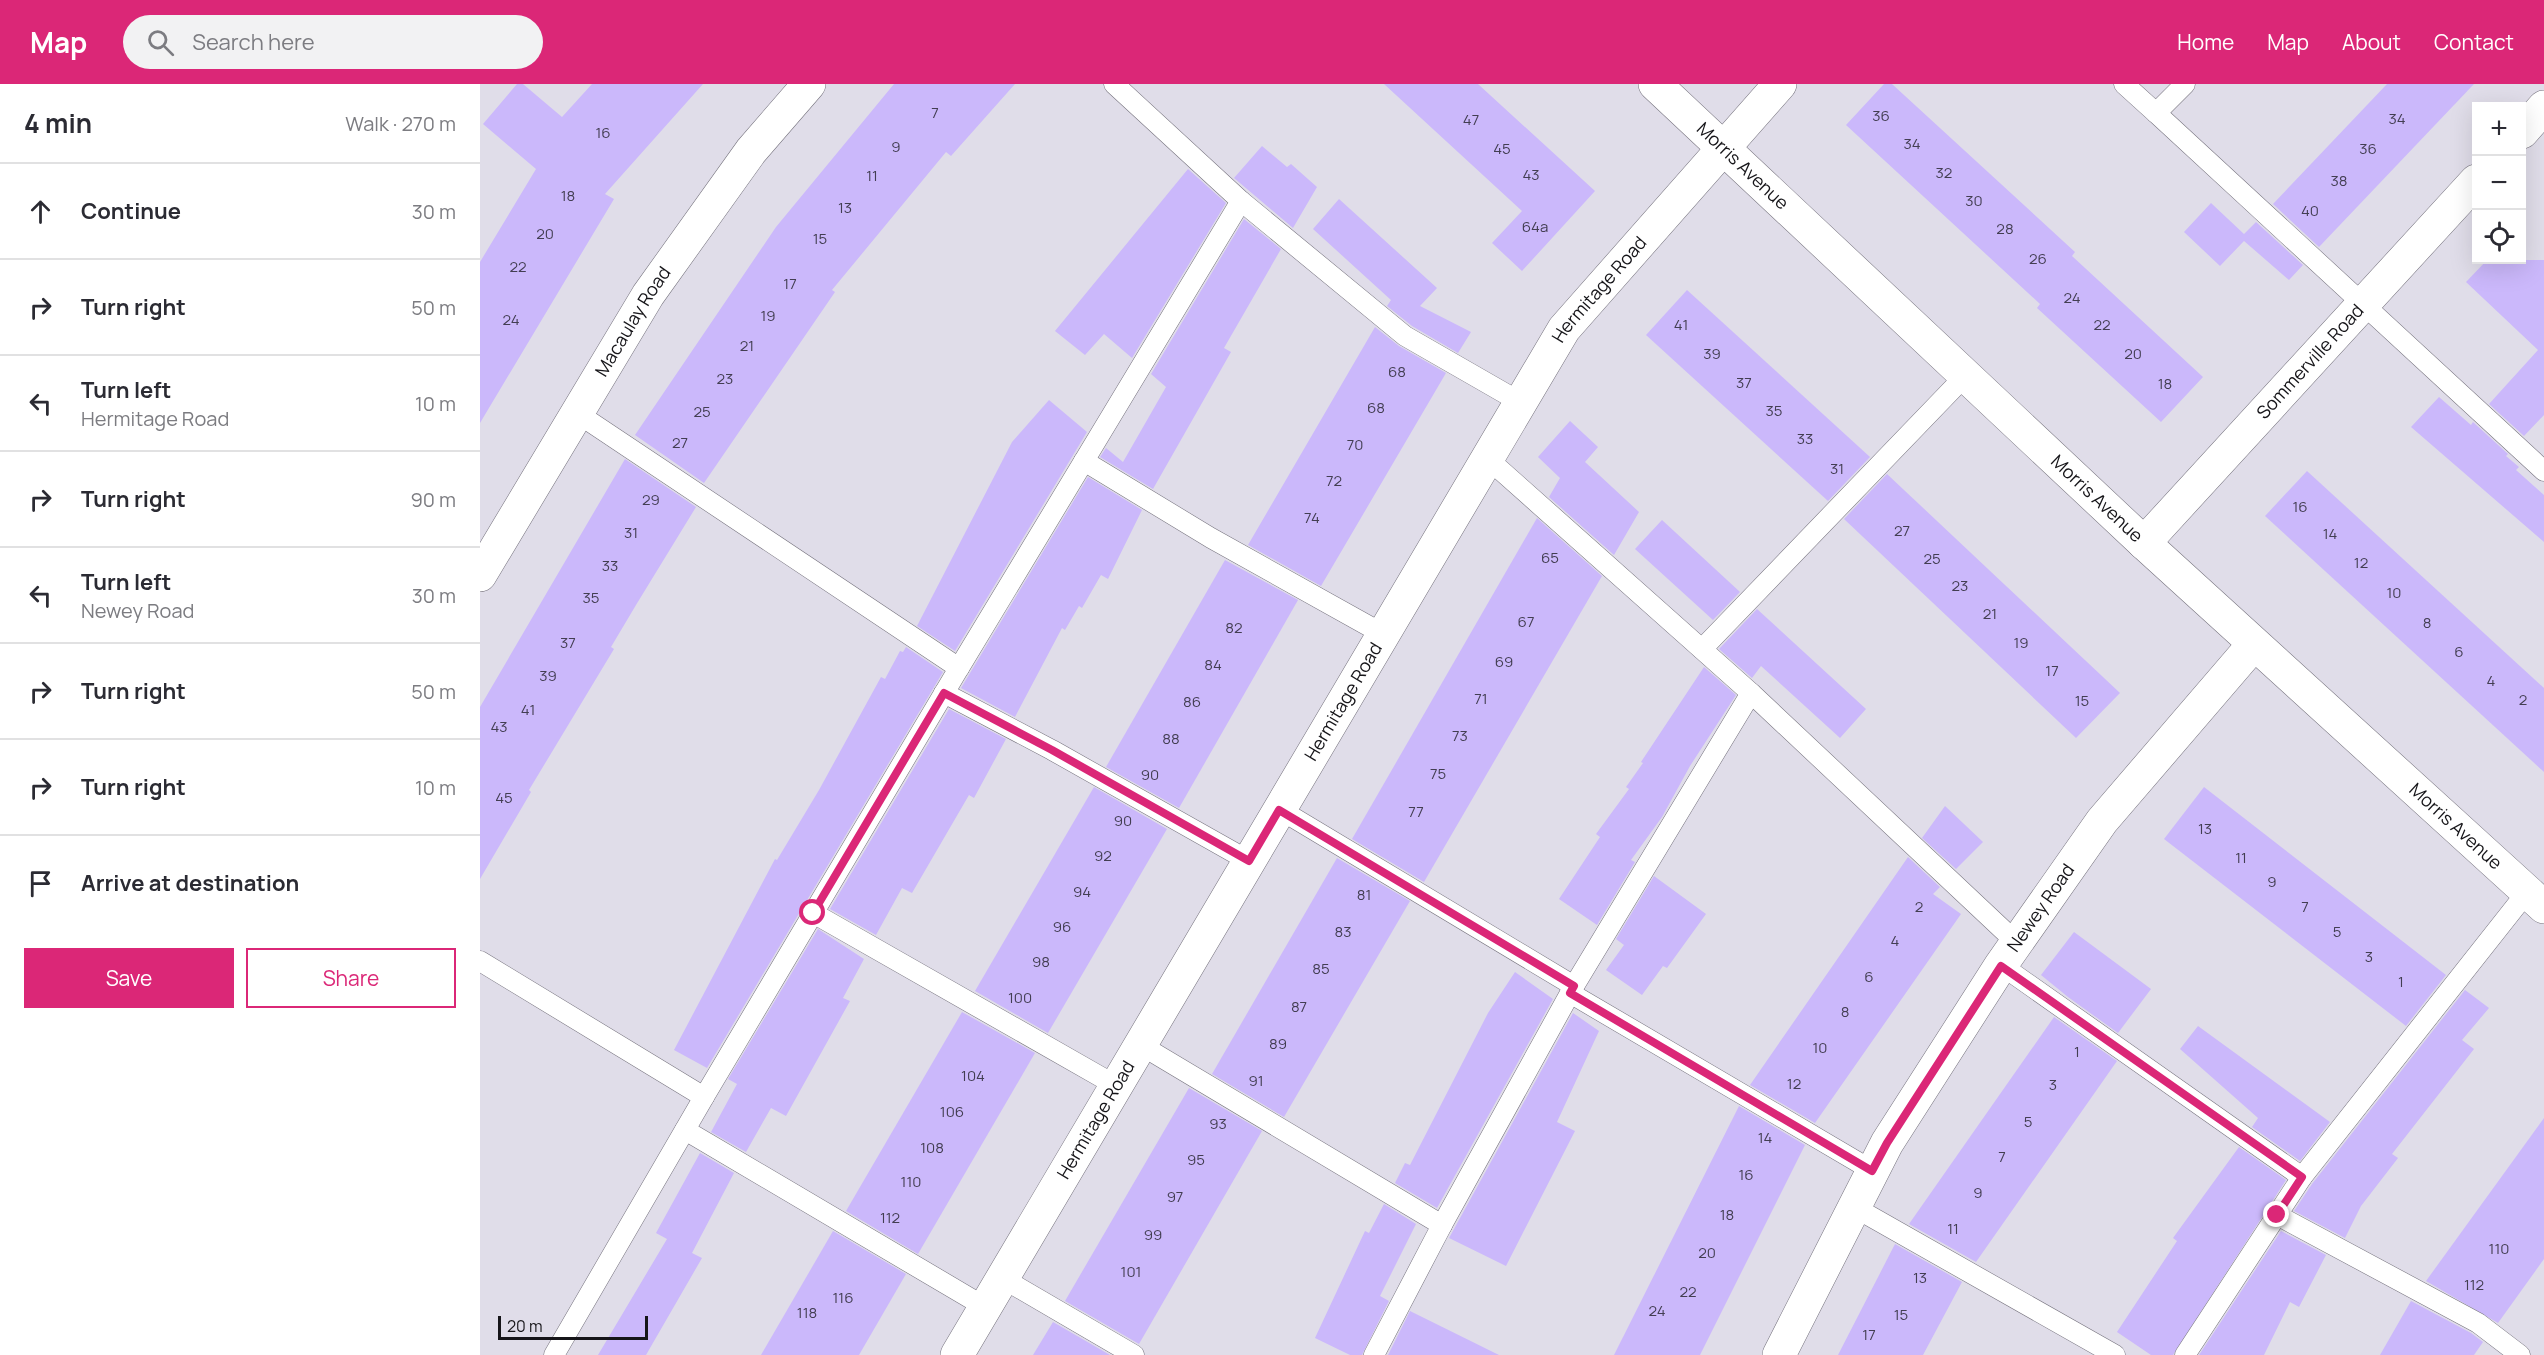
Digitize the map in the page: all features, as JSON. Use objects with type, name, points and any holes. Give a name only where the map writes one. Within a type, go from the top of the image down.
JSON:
[{"type":"street","name":"Macaulay Road","points":[[480,575],[648,295],[751,151],[809,84]]},
{"type":"street","name":"Morris Avenue","points":[[1655,84],[2144,543],[2535,900]]},
{"type":"street","name":"Hermitage Road","points":[[957,1355],[1564,329],[1780,84]]},
{"type":"street","points":[[2526,127],[2544,107]]},
{"type":"street","name":"Sommerville Road","points":[[2144,543],[2472,185]]},
{"type":"street","name":"Newey Road","points":[[1779,1355],[1887,1143],[2009,954],[2102,821],[2254,644]]},
{"type":"lane","points":[[1114,84],[1241,201],[1405,336],[1520,402]]},
{"type":"lane","points":[[2124,84],[2544,471]]},
{"type":"lane","points":[[2156,113],[2185,84]]},
{"type":"lane","points":[[554,1355],[684,1130],[958,668],[1241,201]]},
{"type":"lane","points":[[1702,650],[1966,375]]},
{"type":"lane","points":[[577,413],[958,668]]},
{"type":"lane","points":[[1487,458],[1751,693],[2009,954],[2302,1177]]},
{"type":"lane","points":[[1084,461],[1211,538],[1383,634]]},
{"type":"lane","points":[[944,693],[1052,750],[1249,861]]},
{"type":"lane","points":[[1374,1355],[1442,1225],[1572,989],[1751,693]]},
{"type":"lane","points":[[1279,810],[1872,1171]]},
{"type":"lane","points":[[2185,1355],[2302,1177],[2535,900]]},
{"type":"lane","points":[[813,913],[1115,1085]]},
{"type":"lane","points":[[480,961],[704,1097]]},
{"type":"lane","points":[[1139,1044],[1442,1225]]},
{"type":"lane","points":[[684,1130],[985,1307]]},
{"type":"lane","points":[[1854,1206],[2115,1355]]},
{"type":"lane","points":[[2277,1215],[2478,1323],[2520,1355]]},
{"type":"lane","points":[[1002,1278],[1134,1355]]},
{"type":"building","points":[[517,84],[523,84],[562,117],[592,84],[703,84],[605,194],[614,199],[480,423],[480,262],[536,169],[483,124]]},
{"type":"building","points":[[894,84],[1015,84],[951,156],[946,152],[832,290],[835,292],[704,483],[635,435],[776,227]]},
{"type":"building","points":[[1384,84],[1478,84],[1595,191],[1522,271],[1492,243],[1522,211]]},
{"type":"building","points":[[1884,84],[1892,84],[2075,252],[2072,256],[2203,377],[2161,422],[2037,308],[2040,304],[1846,125]]},
{"type":"building","points":[[2387,84],[2474,84],[2319,247],[2273,204]]},
{"type":"building","points":[[1262,146],[1287,167],[1291,164],[1317,187],[1293,228],[1234,178]]},
{"type":"building","points":[[1188,169],[1226,203],[1132,358],[1104,334],[1085,355],[1055,331]]},
{"type":"building","points":[[1339,199],[1437,288],[1420,306],[1471,332],[1458,353],[1412,326],[1387,306],[1391,300],[1313,229]]},
{"type":"building","points":[[2211,203],[2244,234],[2256,222],[2303,265],[2289,280],[2244,241],[2220,266],[2184,232]]},
{"type":"building","points":[[1244,219],[1281,249],[1224,348],[1231,352],[1153,489],[1100,457],[1106,448],[1123,462],[1166,387],[1151,374]]},
{"type":"building","points":[[2526,260],[2544,260],[2544,415],[2524,436],[2489,404],[2538,350],[2466,282],[2483,264],[2526,264]]},
{"type":"building","points":[[1687,290],[1870,457],[1828,501],[1646,335]]},
{"type":"building","points":[[1375,327],[1399,346],[1446,373],[1321,586],[1248,545]]},
{"type":"building","points":[[2439,397],[2471,425],[2473,422],[2508,454],[2506,456],[2519,467],[2516,470],[2544,495],[2544,542],[2411,427]]},
{"type":"building","points":[[1049,400],[1087,432],[955,651],[917,626],[1012,442]]},
{"type":"building","points":[[1570,421],[1598,447],[1585,462],[1639,512],[1614,555],[1549,497],[1560,478],[1538,457]]},
{"type":"building","points":[[625,459],[696,507],[611,647],[614,649],[529,790],[531,792],[480,879],[480,707]]},
{"type":"building","points":[[2307,471],[2544,688],[2544,772],[2265,516]]},
{"type":"building","points":[[1887,474],[2120,693],[2076,738],[1844,519]]},
{"type":"building","points":[[1088,477],[1142,510],[1108,579],[1101,575],[1082,608],[1079,606],[1065,630],[1062,628],[1015,717],[961,688]]},
{"type":"building","points":[[1537,518],[1602,576],[1424,882],[1352,839]]},
{"type":"building","points":[[1662,520],[1740,592],[1713,620],[1635,549]]},
{"type":"building","points":[[1225,560],[1298,600],[1179,808],[1106,767]]},
{"type":"building","points":[[1757,609],[1866,709],[1840,738],[1761,666],[1752,678],[1719,649]]},
{"type":"building","points":[[906,647],[943,672],[707,1068],[674,1050],[775,859],[777,860],[819,790],[881,677],[885,679],[900,651],[903,652]]},
{"type":"building","points":[[1704,667],[1736,695],[1690,766],[1662,817],[1631,860],[1635,862],[1597,925],[1559,899],[1600,837],[1596,834],[1629,789],[1626,787],[1643,763],[1641,762]]},
{"type":"building","points":[[949,709],[1006,739],[974,798],[969,795],[912,893],[902,888],[876,935],[830,909]]},
{"type":"building","points":[[1094,787],[1167,829],[1048,1033],[975,991]]},
{"type":"building","points":[[2204,787],[2446,975],[2406,1026],[2164,839]]},
{"type":"building","points":[[1945,806],[1983,842],[1956,869],[1922,838]]},
{"type":"building","points":[[1908,857],[1940,887],[1933,894],[1961,914],[1815,1123],[1750,1085]]},
{"type":"building","points":[[1337,858],[1410,901],[1284,1117],[1212,1074]]},
{"type":"building","points":[[1654,876],[1706,914],[1667,968],[1663,966],[1642,995],[1606,970],[1624,945],[1616,939]]},
{"type":"building","points":[[818,929],[864,959],[843,998],[850,1001],[786,1116],[771,1108],[746,1152],[711,1132],[737,1084],[728,1079]]},
{"type":"building","points":[[2074,932],[2151,989],[2118,1033],[2041,975]]},
{"type":"building","points":[[1515,972],[1553,999],[1437,1208],[1395,1183],[1405,1163],[1410,1165],[1488,1013]]},
{"type":"building","points":[[2465,990],[2489,1008],[2462,1040],[2474,1049],[2392,1154],[2398,1158],[2361,1206],[2345,1238],[2294,1211],[2312,1184]]},
{"type":"building","points":[[962,1012],[1035,1053],[918,1254],[846,1211]]},
{"type":"building","points":[[1573,1013],[1599,1031],[1557,1122],[1575,1131],[1506,1266],[1449,1238]]},
{"type":"building","points":[[2054,1017],[2117,1061],[1976,1262],[1909,1224]]},
{"type":"building","points":[[2198,1026],[2330,1122],[2300,1161],[2252,1127],[2258,1118],[2180,1049]]},
{"type":"building","points":[[1189,1088],[1262,1131],[1139,1344],[1065,1301]]},
{"type":"building","points":[[1739,1106],[1805,1145],[1700,1355],[1614,1355]]},
{"type":"building","points":[[2544,1118],[2544,1259],[2498,1323],[2426,1281]]},
{"type":"building","points":[[2239,1147],[2286,1180],[2173,1355],[2151,1355],[2117,1332],[2177,1241],[2173,1238]]},
{"type":"building","points":[[700,1153],[734,1173],[692,1253],[702,1258],[646,1355],[598,1355],[667,1239],[656,1233]]},
{"type":"building","points":[[1384,1204],[1416,1224],[1380,1296],[1389,1301],[1362,1355],[1350,1355],[1315,1338],[1365,1231],[1369,1233]]},
{"type":"building","points":[[833,1231],[906,1274],[859,1355],[761,1355]]},
{"type":"building","points":[[2281,1231],[2326,1255],[2299,1307],[2290,1302],[2264,1355],[2199,1355]]},
{"type":"building","points":[[1895,1244],[1962,1282],[1923,1355],[1838,1355]]},
{"type":"building","points":[[2411,1301],[2471,1333],[2483,1342],[2474,1355],[2380,1355]]},
{"type":"building","points":[[1410,1311],[1499,1355],[1388,1355]]},
{"type":"building","points":[[1053,1322],[1110,1355],[1033,1355]]},
{"type":"route","points":[[813,913],[944,693],[1052,750],[1249,861],[1279,810],[1574,986],[1570,993],[1872,1171],[1887,1143],[2001,966],[2302,1177],[2277,1215]]}]
